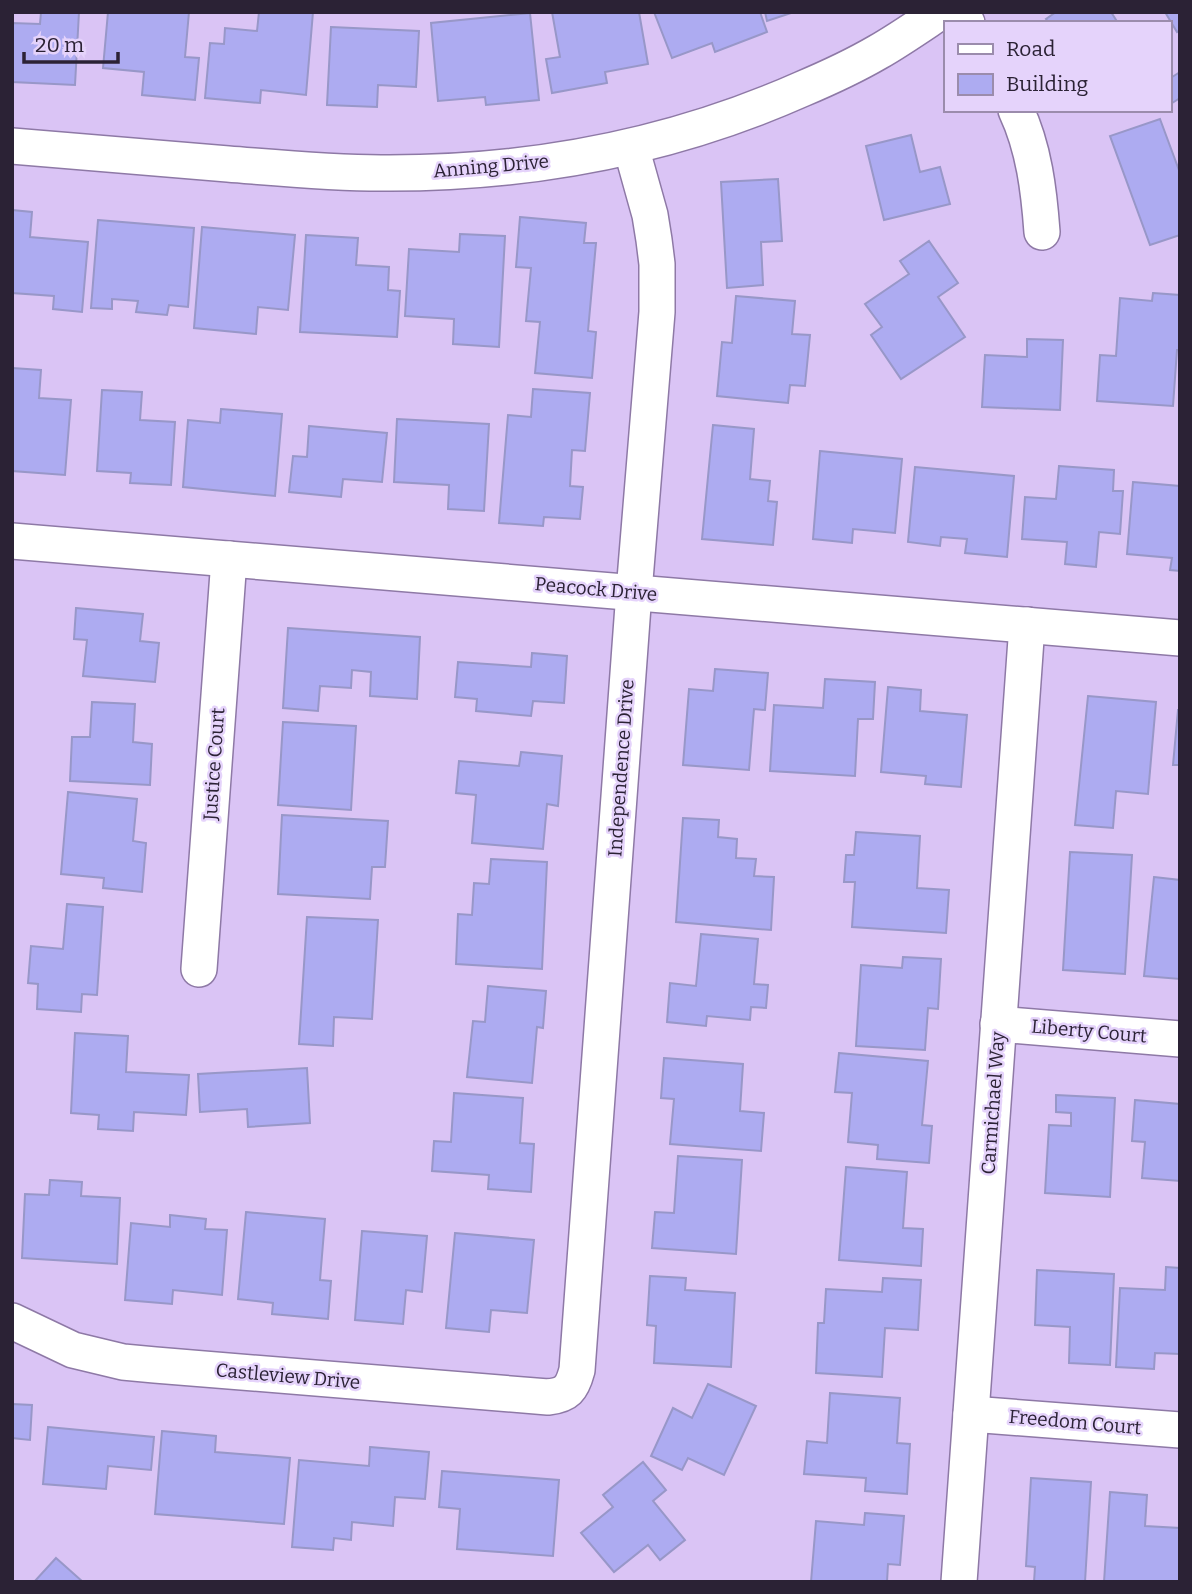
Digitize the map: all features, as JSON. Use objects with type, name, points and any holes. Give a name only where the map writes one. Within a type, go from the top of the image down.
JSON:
[{"type":"street","name":"Anning Drive","points":[[12,146],[316,171],[382,173],[525,166],[631,147],[716,122],[794,93],[877,53],[940,12]]},
{"type":"street","points":[[1017,112],[1035,175],[1042,232]]},
{"type":"street","name":"Independence Drive","points":[[569,1390],[577,1370],[658,288],[650,215],[631,147]]},
{"type":"street","name":"Peacock Drive","points":[[12,541],[1180,638]]},
{"type":"street","name":"Justice Court","points":[[199,969],[229,559]]},
{"type":"street","name":"Carmichael Way","points":[[959,1582],[1027,625]]},
{"type":"street","name":"Liberty Court","points":[[998,1024],[1180,1038]]},
{"type":"street","name":"Castleview Drive","points":[[12,1321],[73,1350],[123,1362],[548,1397],[559,1396],[569,1390]]},
{"type":"street","name":"Freedom Court","points":[[971,1414],[1180,1430]]},
{"type":"building","points":[[41,12],[79,12],[75,85],[12,82],[12,23],[40,24]]},
{"type":"building","points":[[108,12],[189,12],[185,57],[199,58],[195,100],[142,95],[144,72],[103,68]]},
{"type":"building","points":[[259,12],[313,12],[306,95],[261,90],[260,103],[205,98],[210,43],[224,44],[225,28],[257,31]]},
{"type":"building","points":[[552,12],[639,12],[648,64],[605,72],[607,83],[552,93],[546,59],[560,57]]},
{"type":"building","points":[[654,12],[760,12],[767,32],[715,52],[712,43],[672,58]]},
{"type":"building","points":[[765,12],[794,12],[767,21]]},
{"type":"building","points":[[1056,12],[1111,12],[1117,21],[1048,21],[1046,19]]},
{"type":"building","points":[[1165,12],[1180,12],[1180,30],[1177,32]]},
{"type":"building","points":[[530,13],[539,100],[486,105],[485,97],[438,101],[431,23]]},
{"type":"building","points":[[331,27],[419,31],[416,87],[378,85],[377,107],[327,105]]},
{"type":"building","points":[[1180,72],[1180,98],[1171,104],[1171,78]]},
{"type":"building","points":[[1160,119],[1180,173],[1180,235],[1150,245],[1110,136]]},
{"type":"building","points":[[911,135],[920,172],[940,167],[950,204],[884,220],[866,146]]},
{"type":"building","points":[[778,179],[782,241],[761,242],[763,285],[727,288],[721,182]]},
{"type":"building","points":[[12,210],[32,212],[30,237],[88,242],[82,312],[53,309],[54,296],[12,293]]},
{"type":"building","points":[[520,217],[586,223],[584,243],[596,243],[588,331],[596,332],[592,378],[535,373],[540,322],[526,321],[531,268],[516,267]]},
{"type":"building","points":[[98,220],[194,228],[188,307],[169,305],[167,315],[136,312],[138,301],[112,299],[112,309],[91,308]]},
{"type":"building","points":[[202,227],[295,235],[288,310],[258,307],[256,334],[194,328]]},
{"type":"building","points":[[460,234],[505,236],[499,347],[453,344],[454,319],[405,316],[409,249],[459,252]]},
{"type":"building","points":[[306,235],[358,238],[356,265],[389,267],[388,290],[400,291],[397,337],[300,332]]},
{"type":"building","points":[[929,241],[958,283],[938,297],[965,337],[901,379],[871,335],[882,327],[865,304],[909,274],[900,261]]},
{"type":"building","points":[[1153,293],[1180,295],[1180,350],[1177,350],[1173,406],[1097,401],[1100,355],[1116,356],[1120,298],[1152,301]]},
{"type":"building","points":[[736,296],[795,301],[792,334],[810,335],[805,386],[790,385],[788,403],[717,396],[722,342],[732,343]]},
{"type":"building","points":[[1027,339],[1063,340],[1060,410],[982,407],[985,355],[1027,357]]},
{"type":"building","points":[[12,368],[41,370],[39,398],[71,400],[65,475],[12,471]]},
{"type":"building","points":[[533,389],[590,393],[585,451],[572,450],[570,486],[583,487],[580,519],[544,517],[543,526],[499,523],[508,415],[531,417]]},
{"type":"building","points":[[102,390],[142,392],[140,420],[175,422],[171,485],[130,483],[131,473],[97,471]]},
{"type":"building","points":[[221,409],[282,414],[275,496],[183,487],[188,420],[220,423]]},
{"type":"building","points":[[397,419],[489,424],[484,511],[448,509],[449,485],[394,482]]},
{"type":"building","points":[[713,425],[754,429],[750,479],[770,481],[768,501],[777,502],[773,545],[702,539]]},
{"type":"building","points":[[309,426],[387,433],[382,482],[343,479],[341,497],[289,492],[293,456],[307,457]]},
{"type":"building","points":[[820,451],[902,459],[895,533],[853,529],[852,543],[813,539]]},
{"type":"building","points":[[1059,466],[1114,470],[1113,491],[1123,491],[1120,534],[1099,532],[1096,567],[1065,564],[1067,542],[1022,539],[1025,497],[1056,499]]},
{"type":"building","points":[[915,467],[1014,476],[1007,557],[965,553],[967,539],[941,537],[940,546],[908,542]]},
{"type":"building","points":[[1133,482],[1180,486],[1180,571],[1170,570],[1172,558],[1127,554]]},
{"type":"building","points":[[76,608],[143,614],[140,641],[159,643],[155,682],[83,676],[87,640],[74,639]]},
{"type":"building","points":[[288,628],[420,637],[417,699],[370,696],[371,672],[352,670],[351,688],[320,686],[318,711],[283,708]]},
{"type":"building","points":[[532,653],[567,656],[564,703],[533,701],[531,716],[476,711],[477,699],[455,697],[458,662],[531,667]]},
{"type":"building","points":[[715,669],[768,673],[765,710],[754,709],[749,770],[683,765],[689,689],[713,691]]},
{"type":"building","points":[[825,679],[875,682],[873,719],[858,719],[855,776],[770,771],[774,705],[823,708]]},
{"type":"building","points":[[888,687],[921,690],[920,711],[967,715],[961,787],[925,784],[926,776],[881,772]]},
{"type":"building","points":[[1088,696],[1156,702],[1148,794],[1116,791],[1113,828],[1075,825]]},
{"type":"building","points":[[92,702],[135,704],[133,742],[152,744],[150,785],[70,781],[72,737],[90,737]]},
{"type":"building","points":[[1178,710],[1180,765],[1173,765]]},
{"type":"building","points":[[283,722],[356,726],[351,810],[278,805]]},
{"type":"building","points":[[521,752],[562,756],[558,806],[547,804],[543,849],[472,843],[476,795],[456,793],[459,761],[519,766]]},
{"type":"building","points":[[68,792],[137,799],[133,841],[146,843],[142,892],[103,888],[104,878],[61,874]]},
{"type":"building","points":[[282,815],[388,821],[385,867],[372,867],[370,899],[278,894]]},
{"type":"building","points":[[683,818],[719,820],[718,837],[737,839],[736,858],[756,859],[754,876],[774,877],[771,930],[676,922]]},
{"type":"building","points":[[856,832],[920,836],[917,888],[949,890],[946,933],[852,927],[855,882],[844,882],[846,855],[854,855]]},
{"type":"building","points":[[1070,852],[1132,855],[1125,974],[1063,970]]},
{"type":"building","points":[[491,859],[547,862],[542,969],[456,964],[458,914],[472,915],[474,883],[489,884]]},
{"type":"building","points":[[1154,877],[1180,880],[1180,979],[1144,976]]},
{"type":"building","points":[[67,904],[103,907],[97,995],[82,994],[81,1012],[37,1009],[38,984],[28,983],[31,946],[63,949]]},
{"type":"building","points":[[307,917],[378,920],[372,1019],[334,1017],[333,1046],[299,1044]]},
{"type":"building","points":[[701,934],[758,939],[754,984],[768,985],[766,1008],[751,1007],[750,1020],[707,1016],[706,1026],[667,1022],[670,983],[696,986]]},
{"type":"building","points":[[903,957],[941,959],[938,1009],[928,1008],[925,1050],[856,1046],[861,965],[902,968]]},
{"type":"building","points":[[488,986],[546,991],[543,1028],[537,1027],[532,1083],[467,1077],[473,1021],[485,1022]]},
{"type":"building","points":[[75,1033],[128,1036],[126,1072],[189,1075],[186,1115],[134,1112],[133,1131],[98,1129],[99,1115],[71,1113]]},
{"type":"building","points":[[839,1053],[928,1061],[922,1125],[932,1126],[929,1163],[877,1159],[878,1145],[848,1142],[852,1093],[835,1092]]},
{"type":"building","points":[[664,1058],[743,1064],[740,1111],[764,1113],[761,1151],[670,1144],[674,1099],[661,1098]]},
{"type":"building","points":[[307,1068],[310,1123],[248,1127],[247,1109],[200,1112],[198,1074]]},
{"type":"building","points":[[454,1093],[523,1098],[520,1143],[534,1144],[531,1192],[488,1189],[489,1175],[432,1171],[434,1141],[451,1142]]},
{"type":"building","points":[[1056,1095],[1115,1098],[1110,1197],[1045,1193],[1049,1125],[1071,1126],[1071,1113],[1056,1112]]},
{"type":"building","points":[[1135,1100],[1180,1104],[1180,1181],[1142,1178],[1145,1142],[1132,1141]]},
{"type":"building","points":[[678,1156],[742,1160],[736,1254],[652,1248],[655,1212],[674,1213]]},
{"type":"building","points":[[846,1167],[907,1172],[903,1228],[923,1229],[921,1266],[839,1260]]},
{"type":"building","points":[[50,1180],[82,1182],[81,1196],[120,1198],[117,1264],[22,1258],[25,1194],[49,1195]]},
{"type":"building","points":[[246,1212],[325,1219],[320,1280],[331,1281],[328,1319],[272,1314],[273,1303],[238,1299]]},
{"type":"building","points":[[170,1215],[206,1219],[205,1229],[227,1230],[222,1295],[173,1290],[172,1304],[125,1300],[131,1223],[170,1227]]},
{"type":"building","points":[[362,1231],[427,1236],[422,1292],[406,1290],[403,1324],[355,1320]]},
{"type":"building","points":[[455,1233],[534,1240],[527,1313],[491,1310],[489,1332],[446,1328]]},
{"type":"building","points":[[1166,1267],[1180,1268],[1180,1354],[1155,1353],[1154,1369],[1116,1367],[1120,1288],[1165,1290]]},
{"type":"building","points":[[1037,1270],[1114,1274],[1110,1365],[1069,1363],[1070,1327],[1035,1325]]},
{"type":"building","points":[[650,1276],[686,1278],[685,1290],[735,1293],[731,1367],[654,1363],[656,1326],[647,1325]]},
{"type":"building","points":[[883,1278],[921,1280],[918,1330],[885,1328],[882,1377],[816,1373],[818,1323],[824,1323],[826,1289],[882,1292]]},
{"type":"building","points":[[708,1384],[756,1406],[724,1475],[688,1458],[682,1470],[651,1456],[673,1408],[692,1418]]},
{"type":"building","points":[[830,1393],[900,1398],[897,1443],[910,1444],[907,1494],[865,1491],[866,1478],[804,1474],[807,1441],[827,1443]]},
{"type":"building","points":[[12,1404],[32,1405],[30,1440],[12,1438]]},
{"type":"building","points":[[48,1427],[154,1437],[151,1470],[108,1466],[106,1489],[43,1484]]},
{"type":"building","points":[[162,1431],[216,1436],[215,1452],[290,1458],[284,1524],[155,1514]]},
{"type":"building","points":[[370,1447],[429,1452],[425,1499],[395,1497],[393,1526],[352,1522],[351,1540],[334,1538],[333,1550],[292,1547],[299,1460],[369,1466]]},
{"type":"building","points":[[643,1462],[666,1490],[653,1501],[685,1540],[660,1560],[648,1545],[614,1572],[581,1533],[613,1507],[603,1495]]},
{"type":"building","points":[[442,1471],[559,1480],[553,1556],[457,1549],[460,1509],[439,1507]]},
{"type":"building","points":[[1031,1478],[1091,1482],[1085,1582],[1034,1582],[1035,1567],[1026,1566]]},
{"type":"building","points":[[1110,1492],[1147,1495],[1145,1526],[1180,1528],[1180,1582],[1104,1582]]},
{"type":"building","points":[[865,1513],[904,1516],[900,1565],[888,1564],[887,1582],[811,1582],[816,1521],[864,1525]]},
{"type":"building","points":[[56,1558],[83,1582],[34,1582]]}]
